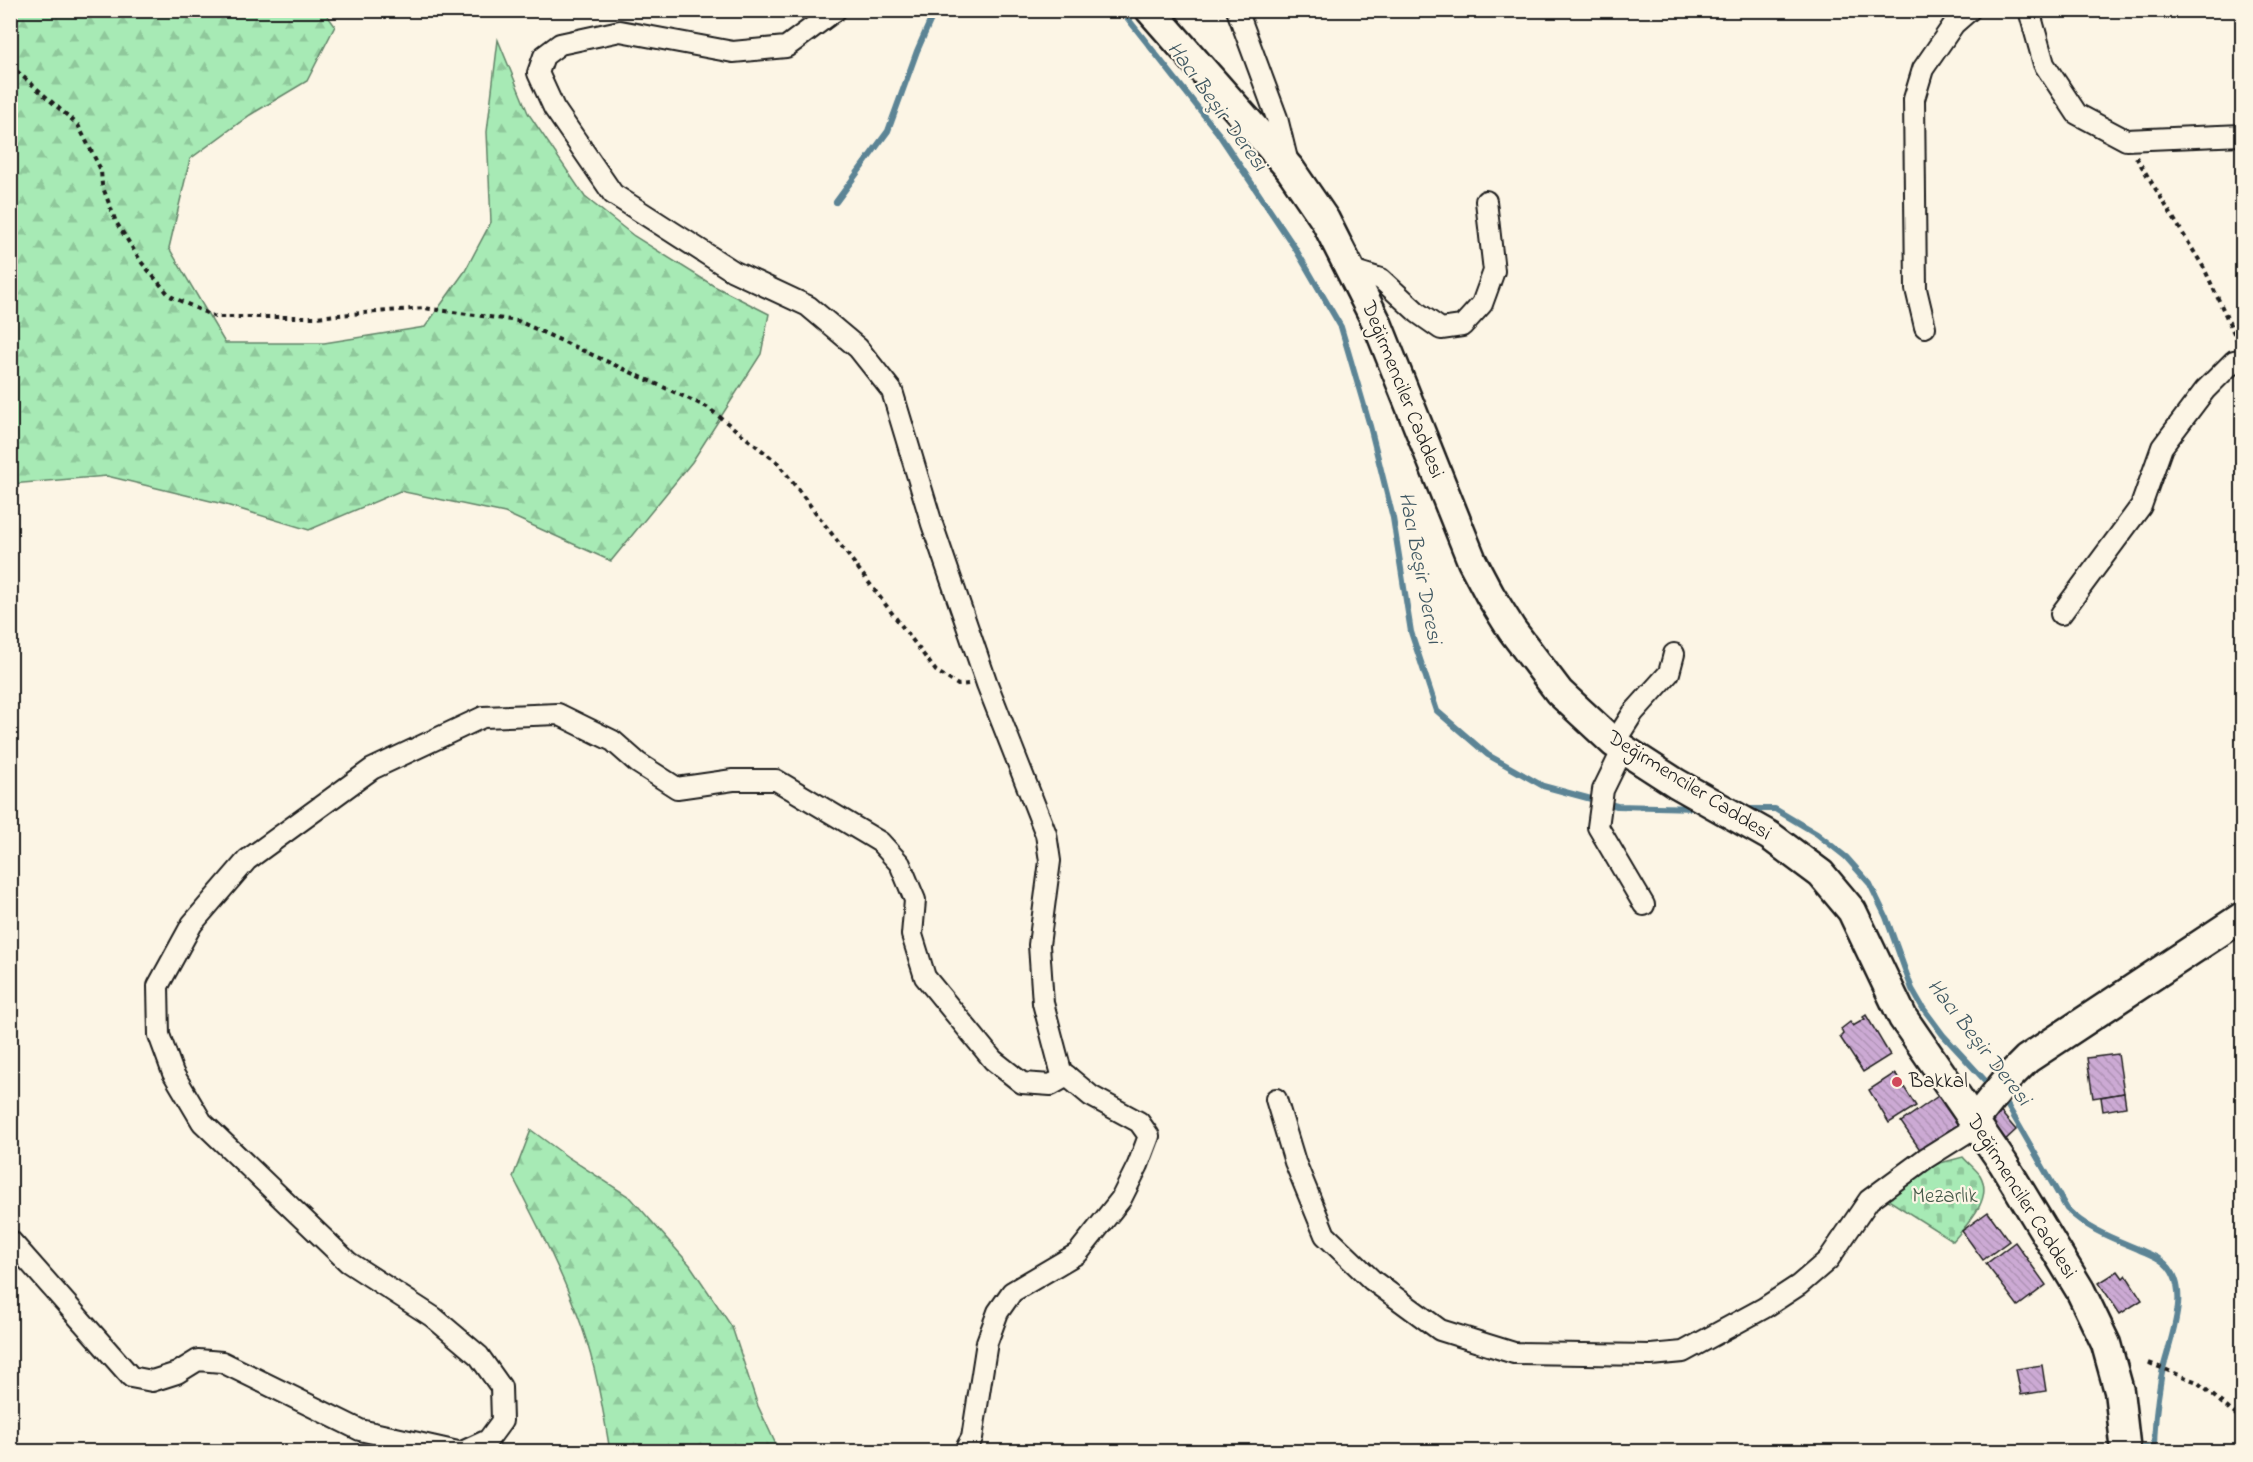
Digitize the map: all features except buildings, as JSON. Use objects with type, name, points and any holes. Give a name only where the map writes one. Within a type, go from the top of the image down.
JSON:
[{"type":"main road","name":"Değirmenciler Caddesi","points":[[1150,10],[1290,169],[1325,220],[1377,323],[1472,561],[1512,630],[1559,692],[1619,746],[1676,783],[1770,836],[1821,874],[1852,911],[1903,1018],[1979,1118],[2003,1163],[2080,1290],[2106,1344],[2119,1391],[2126,1445]]},
{"type":"main road","points":[[1979,1118],[2009,1077],[2027,1059],[2242,917]]},
{"type":"street","points":[[836,10],[786,47],[733,52],[620,31],[560,44],[544,56],[538,73],[554,108],[613,194],[733,271],[808,306],[858,348],[892,391],[932,524],[987,684],[1046,834],[1050,861],[1039,945],[1042,1003],[1061,1071],[1091,1096],[1139,1122],[1149,1136],[1121,1199],[1078,1253],[1012,1293],[998,1312],[987,1342],[972,1438],[964,1452]]},
{"type":"street","points":[[1237,10],[1277,118],[1290,169]]},
{"type":"street","points":[[1925,327],[1916,290],[1914,99],[1923,69],[1954,24],[1970,10]]},
{"type":"street","points":[[2029,10],[2044,64],[2077,114],[2126,140],[2242,135]]},
{"type":"street","points":[[1352,270],[1381,279],[1418,313],[1441,329],[1462,327],[1482,304],[1494,271],[1486,201]]},
{"type":"street","points":[[2061,614],[2141,506],[2162,447],[2205,390],[2234,361],[2242,360]]},
{"type":"street","points":[[1644,905],[1598,827],[1603,790],[1633,713],[1669,673],[1674,654]]},
{"type":"street","points":[[10,1240],[131,1377],[152,1381],[177,1373],[198,1360],[222,1362],[360,1430],[460,1452],[488,1440],[502,1421],[501,1387],[479,1356],[433,1317],[348,1262],[202,1122],[172,1073],[159,1035],[158,986],[192,924],[247,860],[372,769],[483,717],[558,714],[613,741],[638,763],[677,788],[733,780],[776,780],[880,842],[900,864],[915,900],[912,935],[925,977],[993,1060],[1023,1083],[1051,1085],[1067,1076]]},
{"type":"street","points":[[1276,1099],[1295,1162],[1325,1235],[1372,1280],[1440,1330],[1514,1353],[1651,1355],[1683,1353],[1764,1308],[1799,1285],[1828,1260],[1869,1200],[1979,1118]]},
{"type":"path","points":[[10,65],[78,125],[101,170],[102,184],[116,222],[141,263],[170,296],[215,317],[315,317],[424,308],[518,321],[707,407],[778,463],[936,671],[958,685],[987,684]]},
{"type":"path","points":[[2126,140],[2204,268],[2242,351]]},
{"type":"path","points":[[2149,1363],[2197,1382],[2242,1420]]},
{"type":"green space","points":[[11,10],[324,11],[335,26],[307,81],[250,115],[190,159],[169,248],[225,343],[324,343],[425,327],[465,271],[491,222],[487,132],[498,40],[528,113],[585,197],[634,236],[714,286],[769,314],[761,354],[692,462],[611,561],[505,513],[400,491],[309,530],[223,504],[107,476],[11,484]]},
{"type":"green space","points":[[531,1130],[631,1198],[690,1265],[732,1327],[758,1406],[779,1451],[610,1451],[595,1373],[575,1307],[513,1177]]},
{"type":"green space","name":"Mezarlık","points":[[1963,1157],[1980,1175],[1984,1193],[1977,1211],[1953,1241],[1882,1196],[1925,1167]]},
{"type":"waterway","name":"Hacı Beşir Deresi","points":[[836,202],[888,131],[917,51],[935,10]]},
{"type":"waterway","name":"Hacı Beşir Deresi","points":[[1121,10],[1218,133],[1295,248],[1341,327],[1370,426],[1393,518],[1411,632],[1437,711],[1488,755],[1543,786],[1617,806],[1697,808]]},
{"type":"waterway","name":"Hacı Beşir Deresi","points":[[1744,809],[1775,809],[1817,834],[1846,857],[1870,884],[1886,917],[1912,989],[1923,1008],[1943,1035],[1992,1088]]},
{"type":"waterway","name":"Hacı Beşir Deresi","points":[[2001,1098],[2067,1209],[2100,1232],[2159,1259],[2171,1270],[2177,1283],[2177,1315],[2161,1378],[2154,1452]]},
{"type":"waterway","points":[[2134,1449],[2154,1447]]},
{"type":"place","name":"Bakkal","points":[[1897,1082]]}]
